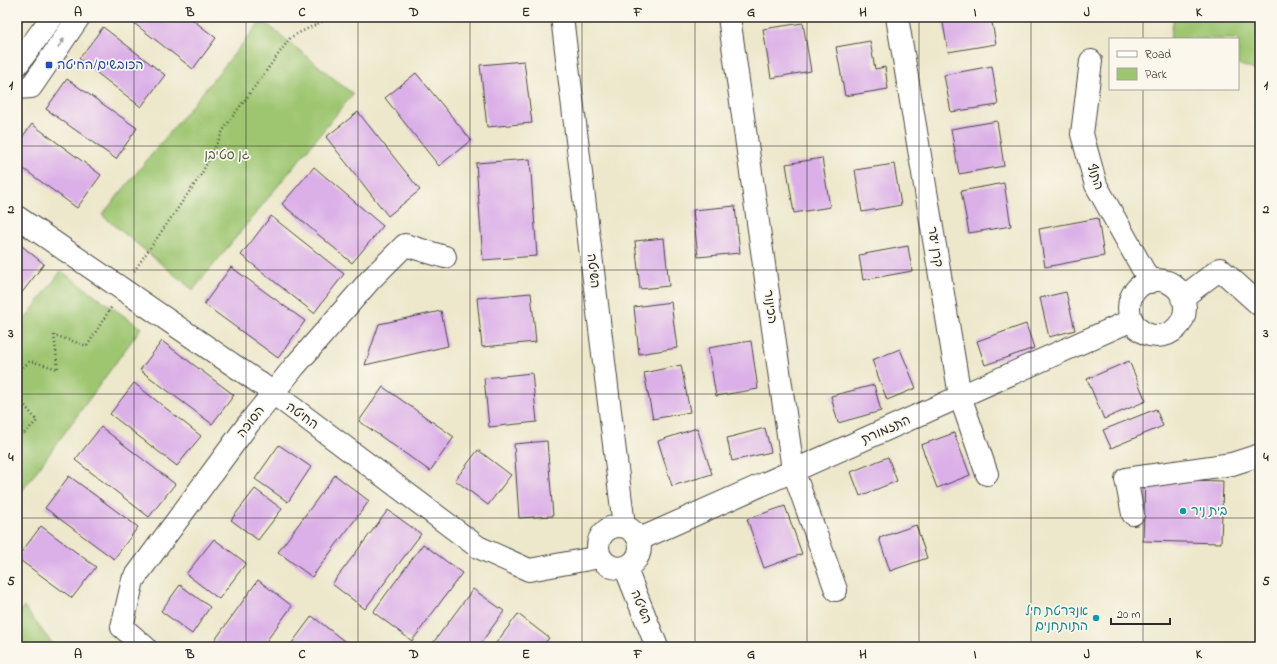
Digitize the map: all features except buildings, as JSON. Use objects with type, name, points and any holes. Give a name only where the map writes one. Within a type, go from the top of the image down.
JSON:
[{"type":"street","points":[[17,65],[52,17]]},
{"type":"street","points":[[17,88],[31,87],[79,17]]},
{"type":"street","name":"השיטה","points":[[562,17],[632,532]]},
{"type":"street","name":"הכינור","points":[[729,17],[794,470],[836,590]]},
{"type":"street","name":"קרן יער","points":[[897,17],[960,396],[987,474]]},
{"type":"street","name":"התוף","points":[[1091,61],[1082,134],[1086,149],[1096,185],[1150,282]]},
{"type":"street","name":"החיטה","points":[[17,217],[260,384],[478,547],[529,570],[600,557]]},
{"type":"street","name":"הסוכה","points":[[145,647],[122,627],[133,580],[244,430],[294,367],[370,280],[405,245],[445,257]]},
{"type":"street","points":[[1182,298],[1220,269],[1260,305]]},
{"type":"street","points":[[1150,282],[1166,282],[1178,291],[1182,298],[1185,308],[1179,325],[1172,332],[1163,336],[1154,336],[1141,331],[1137,328],[1129,312],[1132,296],[1136,290],[1142,285],[1150,282]]},
{"type":"street","name":"התזמורת","points":[[632,532],[794,470],[1132,320]]},
{"type":"street","points":[[1133,514],[1126,480],[1232,464],[1260,455]]},
{"type":"street","points":[[617,525],[632,532],[641,546],[637,560],[625,567],[618,568],[605,563],[600,557],[598,551],[600,536],[610,527],[617,525]]},
{"type":"street","name":"השיטה","points":[[625,567],[657,647]]},
{"type":"path","points":[[130,277],[201,175],[224,127],[291,37],[331,17]]},
{"type":"path","points":[[17,373],[30,361],[58,369],[54,335],[87,346],[116,300]]},
{"type":"path","points":[[17,388],[19,398],[37,421],[23,434],[17,431]]},
{"type":"green space","points":[[1174,17],[1260,17],[1260,72],[1239,64],[1239,38],[1170,38]]},
{"type":"green space","name":"גן סטיבן","points":[[262,20],[353,94],[193,290],[102,215]]},
{"type":"green space","points":[[61,271],[141,328],[17,498],[17,330]]},
{"type":"green space","points":[[24,607],[55,647],[17,647],[17,612]]},
{"type":"place","name":"הכובשים/החיטה","points":[[49,65]]},
{"type":"place","name":"בית ניר","points":[[1183,511]]},
{"type":"place","name":"אנדרטת חיל התותחנים","points":[[1096,618]]}]
